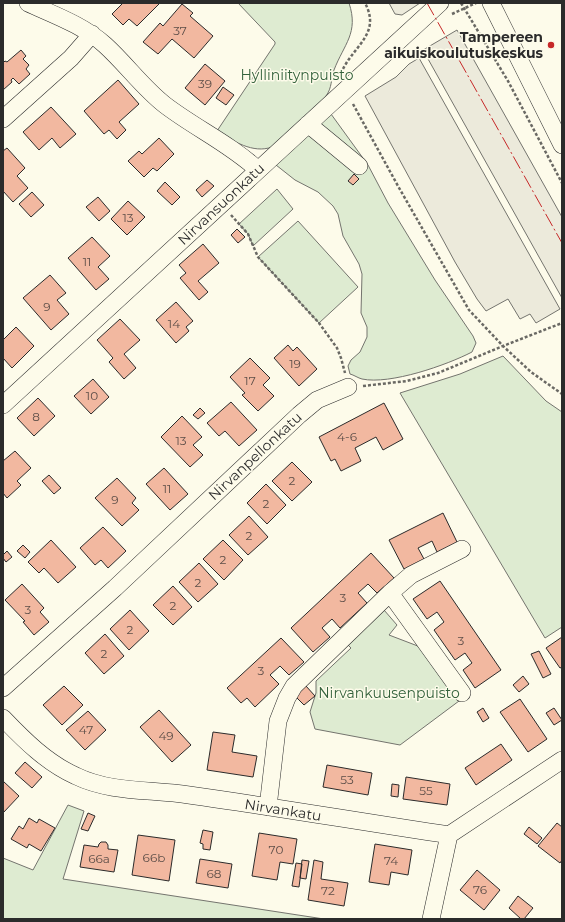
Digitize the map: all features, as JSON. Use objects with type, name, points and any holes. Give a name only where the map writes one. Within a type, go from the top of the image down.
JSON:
[{"type":"street","points":[[28,3],[70,22],[92,34],[164,104],[244,158],[258,170]]},
{"type":"street","name":"Nirvansuonkatu","points":[[3,405],[440,3]]},
{"type":"street","points":[[491,3],[562,145]]},
{"type":"street","points":[[3,119],[71,58],[92,34]]},
{"type":"street","points":[[308,124],[359,166]]},
{"type":"street","name":"Nirvanpellonkatu","points":[[3,688],[120,583],[299,415],[317,400],[348,387]]},
{"type":"street","points":[[268,807],[280,716],[294,686],[390,593],[411,575],[462,549]]},
{"type":"street","points":[[390,593],[462,693]]},
{"type":"street","name":"Nirvankatu","points":[[3,718],[39,752],[66,772],[99,785],[112,788],[187,795],[449,835]]},
{"type":"street","points":[[430,919],[449,835],[562,760]]},
{"type":"path","points":[[365,3],[371,22],[363,40],[345,64],[342,71],[342,79],[346,89],[378,150],[470,310],[503,346],[531,372],[562,394]]},
{"type":"path","points":[[461,3],[508,81],[562,184]]},
{"type":"path","points":[[221,204],[248,234],[258,257],[319,323],[337,348],[348,387],[374,386],[421,378],[438,373],[562,323]]},
{"type":"green space","name":"Hylliniitynpuisto","points":[[238,3],[349,3],[352,13],[349,38],[334,70],[328,93],[314,110],[300,123],[272,147],[265,149],[250,148],[217,131],[275,44],[275,42]]},
{"type":"green space","points":[[331,114],[368,165],[388,203],[435,280],[473,336],[476,343],[472,352],[448,363],[403,377],[374,380],[362,379],[350,374],[348,366],[351,360],[360,352],[367,337],[367,327],[361,313],[362,274],[359,264],[343,236],[338,214],[333,206],[318,192],[295,180],[276,165]]},
{"type":"green space","points":[[277,189],[293,209],[253,246],[248,234],[239,224]]},
{"type":"green space","points":[[298,221],[358,287],[319,323],[258,257]]},
{"type":"green space","points":[[503,356],[546,401],[562,412],[562,627],[545,638],[400,393],[460,374]]},
{"type":"green space","name":"Nirvankuusenpuisto","points":[[384,610],[397,625],[389,635],[423,648],[459,701],[400,745],[315,729],[310,712],[316,693],[316,681],[351,648],[347,644]]},
{"type":"green space","points":[[68,805],[84,811],[63,879],[324,919],[3,919],[3,858],[33,870]]},
{"type":"shaded area","points":[[389,3],[420,3],[402,15],[395,14]]},
{"type":"shaded area","points":[[457,30],[562,217],[562,298],[423,50]]},
{"type":"shaded area","points":[[419,58],[560,309],[536,323],[530,314],[520,319],[508,299],[486,311],[455,262],[365,96],[396,77],[409,64]]},
{"type":"building","points":[[123,3],[160,3],[137,26],[129,19],[123,25],[112,14]]},
{"type":"building","points":[[182,4],[193,13],[190,16],[213,36],[194,58],[172,39],[158,54],[143,42],[160,23],[163,26]]},
{"type":"building","points":[[21,50],[26,56],[23,59],[29,65],[26,69],[30,74],[19,84],[13,78],[11,80],[12,82],[3,90],[3,63],[5,61],[7,62]]},
{"type":"building","points":[[205,64],[225,81],[205,105],[185,88]]},
{"type":"building","points":[[118,80],[139,104],[119,122],[126,130],[117,139],[109,130],[104,134],[84,111]]},
{"type":"building","points":[[223,87],[234,95],[226,105],[216,98]]},
{"type":"building","points":[[51,107],[76,134],[60,148],[52,138],[39,150],[23,132]]},
{"type":"building","points":[[159,138],[174,154],[157,171],[153,168],[144,177],[128,161],[139,151],[142,154]]},
{"type":"building","points":[[7,148],[25,168],[17,176],[28,188],[13,202],[3,191],[3,151]]},
{"type":"building","points":[[354,174],[359,179],[353,185],[348,181]]},
{"type":"building","points":[[207,180],[214,186],[202,197],[196,190]]},
{"type":"building","points":[[165,182],[180,197],[172,205],[157,191]]},
{"type":"building","points":[[32,192],[44,205],[31,217],[19,204]]},
{"type":"building","points":[[98,197],[110,211],[99,221],[86,207]]},
{"type":"building","points":[[128,201],[145,217],[127,235],[111,219]]},
{"type":"building","points":[[237,229],[245,237],[238,243],[231,235]]},
{"type":"building","points":[[92,237],[110,256],[98,267],[109,279],[96,290],[68,258]]},
{"type":"building","points":[[203,244],[219,263],[198,281],[208,292],[199,300],[180,278],[186,273],[179,265]]},
{"type":"building","points":[[50,275],[66,293],[57,300],[69,314],[51,330],[23,298]]},
{"type":"building","points":[[176,302],[193,321],[186,327],[189,331],[176,343],[156,320]]},
{"type":"building","points":[[120,319],[140,340],[124,354],[136,368],[124,379],[109,362],[113,358],[97,340]]},
{"type":"building","points":[[16,327],[34,346],[12,368],[3,358],[3,340]]},
{"type":"building","points":[[288,345],[293,351],[297,347],[317,369],[299,386],[274,358]]},
{"type":"building","points":[[250,358],[270,378],[263,385],[274,396],[258,411],[242,395],[245,393],[230,377]]},
{"type":"building","points":[[93,379],[109,397],[91,414],[74,396]]},
{"type":"building","points":[[38,398],[55,416],[34,436],[17,418]]},
{"type":"building","points":[[231,402],[257,430],[239,446],[225,431],[219,436],[207,423]]},
{"type":"building","points":[[384,403],[403,439],[383,450],[376,437],[355,448],[361,461],[341,471],[335,459],[331,461],[319,437]]},
{"type":"building","points":[[200,408],[205,413],[198,419],[193,415]]},
{"type":"building","points":[[182,416],[202,437],[193,445],[203,455],[190,467],[161,437]]},
{"type":"building","points":[[15,451],[31,468],[17,481],[21,485],[7,498],[3,493],[3,461]]},
{"type":"building","points":[[292,462],[312,482],[292,501],[272,481]]},
{"type":"building","points":[[164,468],[188,494],[170,510],[146,484]]},
{"type":"building","points":[[49,475],[61,488],[54,494],[42,481]]},
{"type":"building","points":[[117,478],[136,498],[132,503],[139,510],[122,526],[95,498]]},
{"type":"building","points":[[266,484],[286,505],[267,524],[247,503]]},
{"type":"building","points":[[443,513],[457,542],[437,552],[432,541],[418,548],[424,559],[404,569],[389,540]]},
{"type":"building","points":[[249,516],[268,537],[248,555],[229,535]]},
{"type":"building","points":[[103,527],[126,551],[108,568],[101,560],[95,565],[80,548]]},
{"type":"building","points":[[51,540],[76,567],[58,583],[44,568],[39,573],[28,562]]},
{"type":"building","points":[[223,540],[243,560],[224,580],[203,559]]},
{"type":"building","points":[[23,545],[30,552],[25,558],[17,551]]},
{"type":"building","points":[[7,551],[12,557],[6,562],[3,555]]},
{"type":"building","points":[[371,553],[394,578],[377,593],[368,584],[358,593],[367,603],[340,628],[332,619],[322,628],[330,637],[313,652],[291,628]]},
{"type":"building","points":[[199,563],[218,584],[198,602],[179,582]]},
{"type":"building","points":[[440,581],[501,670],[475,688],[463,670],[472,663],[465,653],[455,660],[434,630],[444,622],[437,612],[427,619],[413,599]]},
{"type":"building","points":[[22,584],[44,608],[40,612],[49,622],[34,635],[23,622],[25,621],[5,600]]},
{"type":"building","points":[[173,586],[192,607],[173,625],[153,605]]},
{"type":"building","points":[[130,610],[149,631],[129,650],[110,629]]},
{"type":"building","points":[[105,634],[124,656],[104,674],[85,653]]},
{"type":"building","points":[[562,637],[562,667],[560,668],[546,648]]},
{"type":"building","points":[[281,638],[304,662],[289,675],[280,666],[270,675],[279,684],[255,707],[247,698],[241,703],[227,688]]},
{"type":"building","points":[[539,651],[551,674],[543,678],[531,654]]},
{"type":"building","points":[[523,676],[529,684],[519,692],[513,685]]},
{"type":"building","points":[[64,686],[83,705],[62,725],[43,705]]},
{"type":"building","points":[[306,686],[315,696],[304,705],[295,696]]},
{"type":"building","points":[[520,699],[547,739],[528,752],[500,712]]},
{"type":"building","points":[[483,708],[489,718],[483,722],[477,712]]},
{"type":"building","points":[[554,708],[562,720],[554,725],[546,713]]},
{"type":"building","points":[[159,710],[191,745],[172,762],[140,727]]},
{"type":"building","points":[[88,711],[106,730],[85,750],[66,730]]},
{"type":"building","points":[[213,732],[235,735],[232,752],[257,756],[253,777],[207,770]]},
{"type":"building","points":[[501,744],[512,760],[476,785],[465,768]]},
{"type":"building","points":[[25,762],[42,777],[32,788],[15,773]]},
{"type":"building","points":[[327,765],[372,773],[368,795],[323,787]]},
{"type":"building","points":[[406,777],[450,784],[447,805],[403,799]]},
{"type":"building","points":[[3,781],[19,796],[3,813]]},
{"type":"building","points":[[392,784],[399,785],[398,797],[391,796]]},
{"type":"building","points":[[88,813],[95,816],[88,831],[81,829]]},
{"type":"building","points":[[29,818],[37,823],[39,819],[55,828],[41,851],[29,844],[27,848],[11,839],[19,826],[23,829]]},
{"type":"building","points":[[557,823],[562,827],[562,860],[560,863],[538,846]]},
{"type":"building","points":[[529,827],[542,838],[537,844],[524,834]]},
{"type":"building","points":[[203,830],[213,832],[210,850],[203,849],[203,844],[200,843]]},
{"type":"building","points":[[259,833],[297,839],[293,864],[280,862],[277,880],[252,876]]},
{"type":"building","points":[[138,835],[175,840],[169,881],[132,875]]},
{"type":"building","points":[[101,842],[106,842],[108,849],[118,850],[114,872],[80,867],[84,845],[98,847]]},
{"type":"building","points":[[375,844],[412,850],[408,875],[391,872],[389,885],[369,882]]},
{"type":"building","points":[[200,859],[232,864],[228,888],[196,883]]},
{"type":"building","points":[[302,860],[309,861],[306,879],[300,878]]},
{"type":"building","points":[[314,860],[323,862],[321,879],[348,883],[344,906],[308,900]]},
{"type":"building","points":[[296,863],[302,864],[299,887],[292,886]]},
{"type":"building","points":[[477,870],[500,890],[484,910],[460,890]]},
{"type":"building","points":[[518,896],[533,908],[524,919],[521,919],[509,908]]},
{"type":"power","points":[[427,3],[562,243]]},
{"type":"place","name":"Tampereen aikuiskoulutuskeskus","points":[[551,45]]}]
